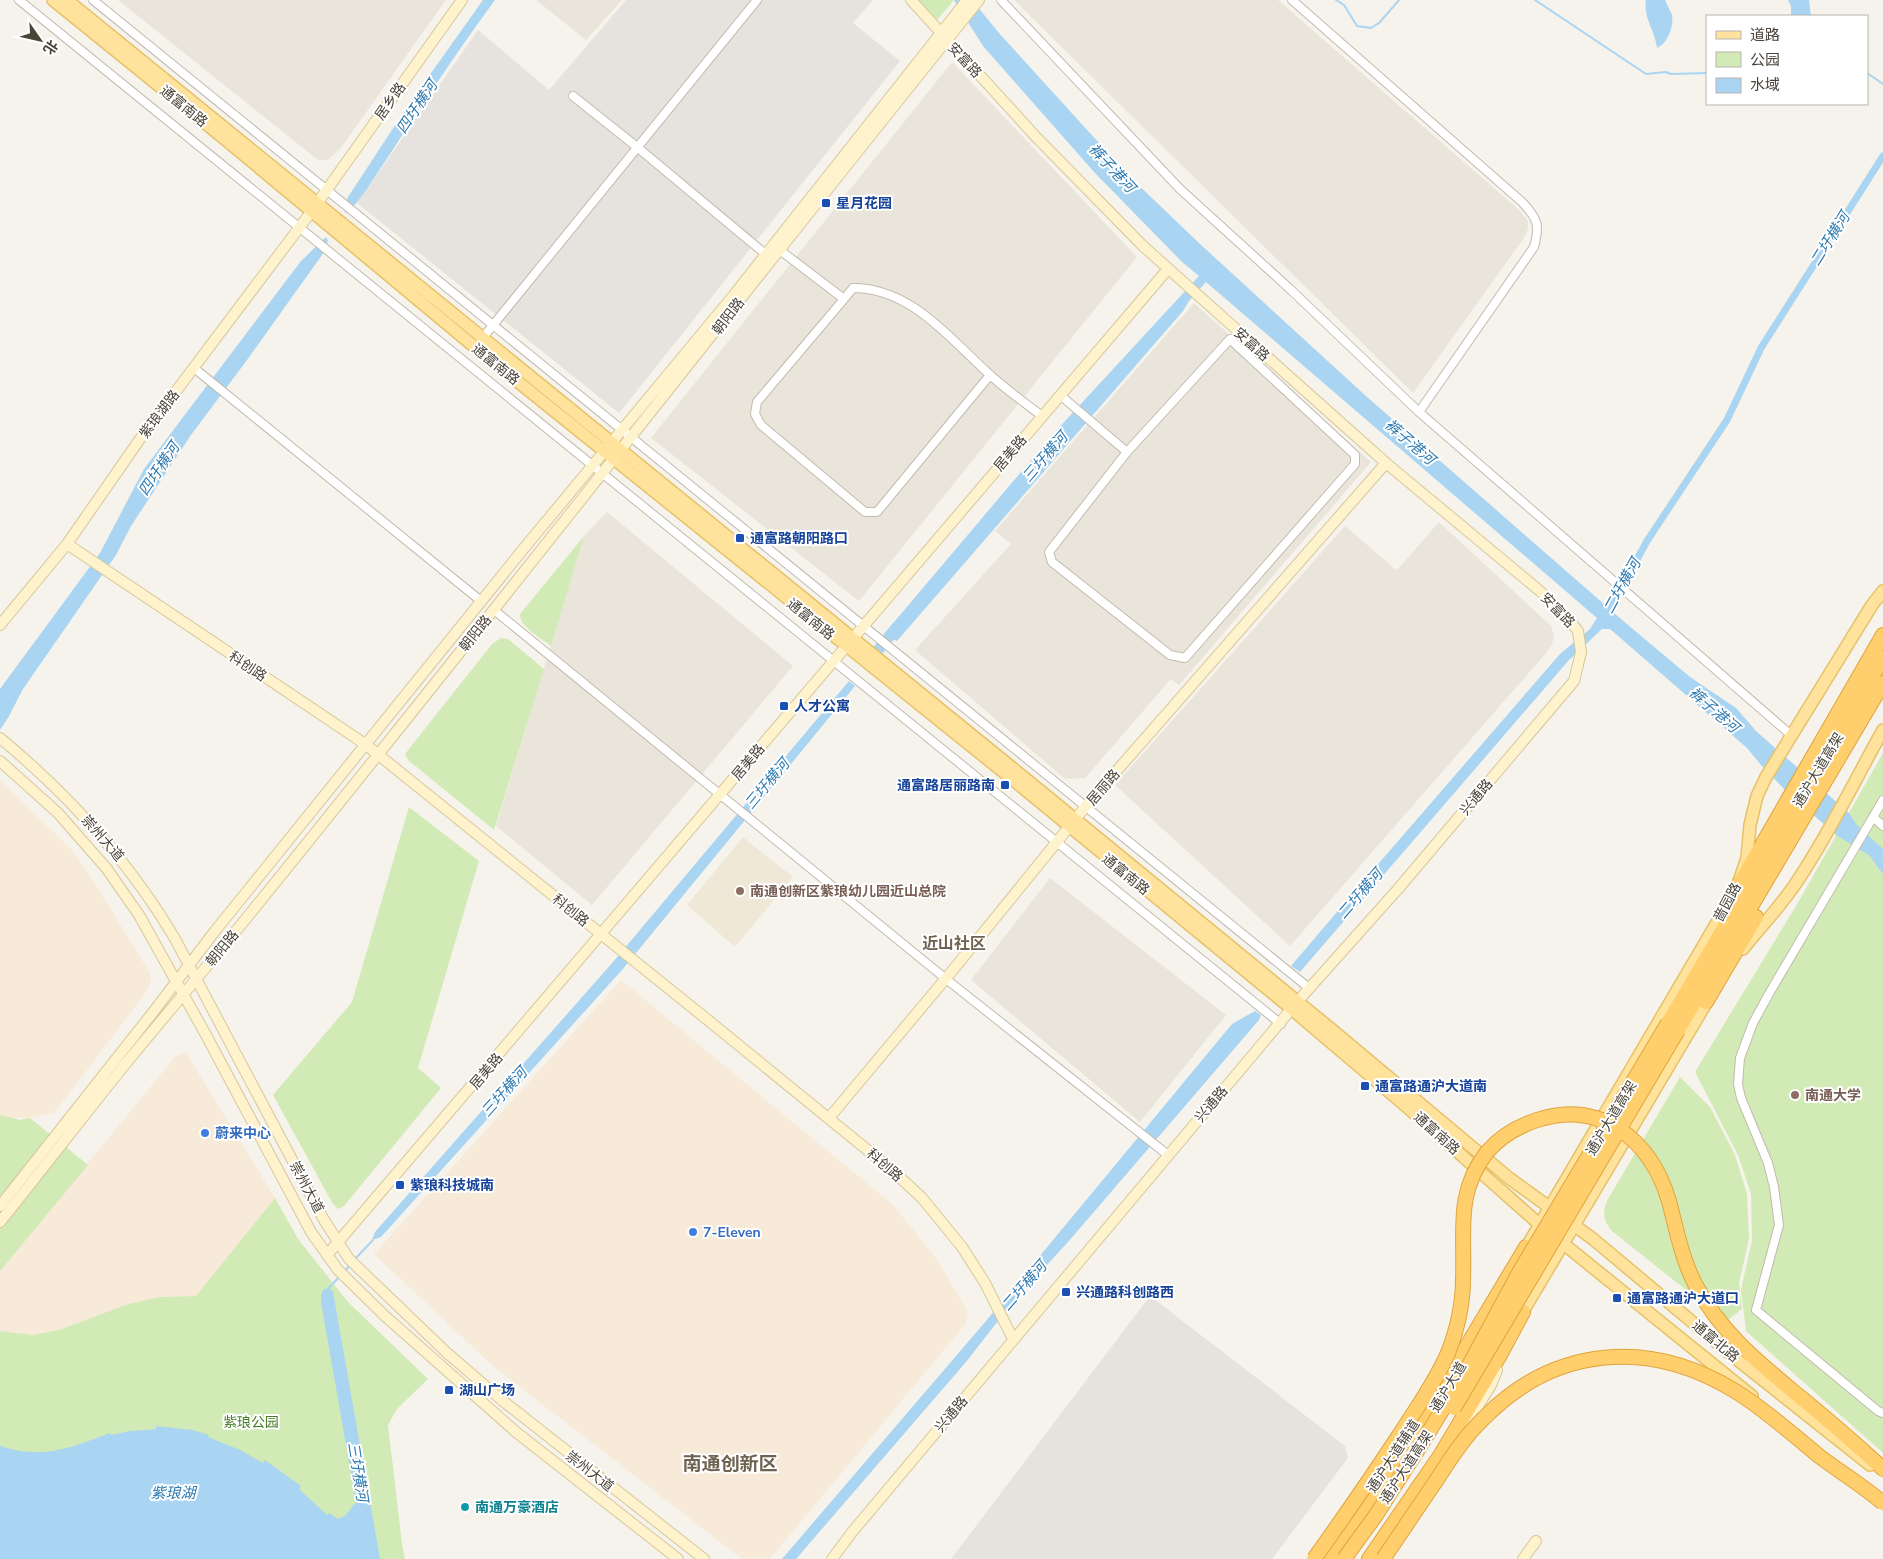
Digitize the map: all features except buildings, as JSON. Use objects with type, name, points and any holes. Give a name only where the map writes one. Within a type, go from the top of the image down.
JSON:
[{"type":"highway","points":[[1706,1002],[1801,809],[1817,781],[1883,635]]},
{"type":"highway","name":"通沪大道高架","points":[[1817,781],[1879,678],[1883,658]]},
{"type":"highway","points":[[1736,890],[1801,809],[1817,781],[1883,699]]},
{"type":"highway","name":"通沪大道高架","points":[[1354,1559],[1476,1373],[1673,1027],[1801,809]]},
{"type":"highway","name":"通沪大道高架","points":[[1344,1559],[1376,1515],[1422,1443],[1466,1371],[1520,1271],[1673,1027]]},
{"type":"highway","points":[[1314,1559],[1381,1463],[1419,1404],[1448,1353],[1458,1321],[1461,1300],[1463,1279],[1463,1213],[1466,1196],[1478,1166],[1488,1151],[1499,1140],[1514,1130],[1544,1118],[1562,1115],[1594,1118],[1608,1123],[1622,1131],[1645,1152],[1653,1163],[1664,1187],[1694,1282],[1717,1320],[1733,1339],[1758,1363],[1848,1436],[1883,1469]]},
{"type":"highway","points":[[1329,1559],[1412,1438],[1526,1247]]},
{"type":"highway","points":[[1369,1559],[1440,1456],[1502,1356],[1523,1312]]},
{"type":"highway","points":[[1383,1559],[1450,1460],[1483,1419],[1504,1399],[1529,1382],[1552,1370],[1575,1363],[1615,1357],[1638,1357],[1677,1364],[1723,1384],[1756,1405],[1823,1459],[1858,1482],[1883,1505]]},
{"type":"main road","name":"通富南路","points":[[53,0],[315,207]]},
{"type":"main road","name":"通富南路","points":[[67,0],[479,343],[1509,1178],[1550,1207]]},
{"type":"main road","name":"啬园路","points":[[1550,1207],[1736,890],[1747,858],[1750,825],[1757,796],[1766,777],[1872,605],[1883,591]]},
{"type":"main road","points":[[1575,1225],[1706,1002],[1743,948],[1774,913],[1798,880],[1843,804],[1883,730]]},
{"type":"main road","name":"通富南路","points":[[1295,1005],[1539,1224],[1564,1244]]},
{"type":"main road","name":"通沪大道","points":[[1335,1559],[1416,1440],[1456,1376],[1526,1247],[1550,1207]]},
{"type":"main road","name":"通富北路","points":[[1550,1207],[1575,1225],[1734,1357],[1883,1476]]},
{"type":"main road","name":"通沪大道","points":[[1363,1559],[1388,1524],[1523,1312],[1575,1225]]},
{"type":"main road","name":"通富北路","points":[[1564,1244],[1731,1378],[1883,1505]]},
{"type":"street","points":[[19,0],[1280,1024]]},
{"type":"street","points":[[93,0],[1309,988]]},
{"type":"street","name":"居乡路","points":[[315,207],[462,0]]},
{"type":"street","points":[[479,343],[757,0]]},
{"type":"street","name":"安富路","points":[[911,0],[1037,138],[1143,246],[1386,463],[1541,592],[1566,616],[1578,631],[1581,652],[1574,681]]},
{"type":"street","points":[[959,18],[967,0]]},
{"type":"street","points":[[959,18],[980,0]]},
{"type":"street","points":[[1000,0],[1180,189],[1290,289],[1419,412],[1791,735]]},
{"type":"street","points":[[1292,0],[1522,202],[1538,222],[1538,235],[1534,247],[1419,412]]},
{"type":"street","name":"朝阳路","points":[[0,1222],[632,438],[769,258],[959,18]]},
{"type":"street","points":[[573,96],[769,258]]},
{"type":"street","name":"紫琅湖路","points":[[0,624],[67,544],[140,439],[315,207]]},
{"type":"street","points":[[777,248],[844,298]]},
{"type":"street","name":"朝阳路","points":[[0,1206],[365,744],[592,465],[769,258]]},
{"type":"street","name":"居美路","points":[[328,1255],[1168,269]]},
{"type":"street","points":[[990,375],[877,512],[865,512],[761,425],[755,414],[757,402],[844,298],[853,288],[861,288],[877,291],[907,302],[931,320],[990,375],[1042,416]]},
{"type":"street","points":[[1230,339],[1355,455],[1355,464],[1185,658],[1170,656],[1052,562],[1049,552],[1127,452],[1230,339]]},
{"type":"street","points":[[194,368],[481,601]]},
{"type":"street","points":[[1060,395],[1127,452]]},
{"type":"street","name":"居丽路","points":[[829,1118],[946,979],[1058,843],[1086,806],[1386,463]]},
{"type":"street","name":"科创路","points":[[67,544],[365,744],[892,1170],[922,1198],[962,1247],[985,1283],[1013,1339]]},
{"type":"street","points":[[494,610],[737,810],[1168,1156]]},
{"type":"street","name":"兴通路","points":[[832,1559],[853,1531],[1013,1339],[1309,988],[1398,889],[1574,681]]},
{"type":"street","name":"崇州大道","points":[[0,738],[35,767],[76,807],[116,852],[153,902],[196,978],[324,1220],[350,1259],[446,1352],[503,1401],[704,1559]]},
{"type":"street","name":"崇州大道","points":[[0,761],[58,813],[107,869],[139,915],[311,1232],[338,1270],[384,1316],[516,1432],[678,1559]]},
{"type":"street","points":[[1883,800],[1753,1023],[1740,1058],[1738,1078],[1741,1098],[1768,1163],[1774,1186],[1779,1224],[1756,1310],[1878,1411],[1883,1413]]},
{"type":"street","points":[[1873,817],[1883,826]]},
{"type":"street","name":"通沪大道辅道","points":[[1322,1559],[1361,1504],[1446,1373],[1521,1244],[1539,1224]]},
{"type":"street","points":[[1378,1559],[1446,1458],[1491,1385],[1502,1356]]},
{"type":"street","name":"兴通路","points":[[823,1559],[853,1531]]},
{"type":"street","points":[[1523,1559],[1536,1541]]},
{"type":"shaded area","points":[[118,0],[446,0],[340,149],[328,160],[318,160]]},
{"type":"shaded area","points":[[536,0],[622,0],[586,40]]},
{"type":"shaded area","points":[[626,0],[873,0],[853,23],[900,61],[619,413],[357,203],[478,30],[549,90]]},
{"type":"shaded area","points":[[1015,0],[1278,0],[1520,211],[1528,221],[1528,229],[1524,238],[1413,393]]},
{"type":"shaded area","name":"星月花园","points":[[952,62],[1137,257],[859,601],[651,438]]},
{"type":"shaded area","points":[[1194,303],[1371,462],[1179,685],[1171,679],[1085,778],[1065,779],[915,650],[1011,544],[995,531]]},
{"type":"shaded area","points":[[607,512],[793,666],[592,905],[496,826],[584,536]]},
{"type":"shaded area","points":[[1439,522],[1551,626],[1554,636],[1552,644],[1290,946],[1115,785],[1345,526],[1395,569],[1399,568]]},
{"type":"shaded area","points":[[0,781],[70,848],[95,883],[149,972],[151,980],[147,991],[55,1112],[30,1118],[9,1118],[0,1115]]},
{"type":"shaded area","name":"南通创新区紫琅幼儿园近山总院","points":[[743,837],[793,877],[735,947],[687,905]]},
{"type":"shaded area","points":[[1050,878],[1226,1015],[1140,1122],[971,980]]},
{"type":"shaded area","points":[[621,980],[893,1205],[936,1258],[966,1308],[968,1316],[964,1326],[770,1559],[742,1559],[493,1366],[374,1254]]},
{"type":"shaded area","points":[[186,1053],[275,1198],[196,1296],[160,1297],[128,1304],[59,1330],[33,1335],[0,1331],[0,1270],[175,1057]]},
{"type":"shaded area","points":[[1150,1296],[1345,1446],[1348,1458],[1272,1559],[951,1559]]},
{"type":"green space","points":[[918,0],[954,0],[937,20]]},
{"type":"green space","points":[[584,536],[551,646],[527,628],[520,614]]},
{"type":"green space","points":[[501,638],[508,639],[544,669],[494,830],[408,760],[405,754],[492,644]]},
{"type":"green space","name":"南通大学","points":[[1883,753],[1883,1453],[1746,1331],[1741,1290],[1752,1240],[1751,1194],[1738,1155],[1695,1072],[1796,906]]},
{"type":"green space","points":[[409,807],[479,861],[418,1068],[441,1088],[344,1206],[338,1209],[333,1204],[273,1095],[352,1002]]},
{"type":"green space","points":[[1680,1077],[1710,1107],[1735,1155],[1747,1194],[1749,1239],[1739,1283],[1742,1309],[1725,1322],[1702,1306],[1681,1286],[1612,1231],[1604,1216],[1608,1199]]},
{"type":"green space","points":[[0,1115],[20,1120],[30,1118],[88,1165],[0,1271]]},
{"type":"green space","name":"紫琅公园","points":[[275,1198],[298,1239],[348,1302],[428,1379],[397,1409],[388,1425],[405,1559],[0,1559],[0,1331],[33,1335],[59,1330],[128,1304],[160,1297],[196,1296]]},
{"type":"water","name":"四圩横河","points":[[483,0],[495,0],[449,65],[366,190],[353,207],[345,213],[344,207],[348,197],[409,104]]},
{"type":"water","name":"裤子港河","points":[[954,0],[972,0],[999,33],[1129,176],[1200,244],[1367,397],[1628,625],[1690,677],[1736,708],[1756,731],[1849,813],[1857,825],[1883,849],[1883,874],[1869,855],[1836,835],[1784,789],[1747,748],[1610,629],[1602,629],[1569,660],[1300,972],[1291,966],[1560,654],[1590,629],[1597,618],[1206,282],[897,641],[884,634],[1054,433],[1199,276],[1182,262],[1095,173],[983,46]]},
{"type":"water","points":[[1646,0],[1665,0],[1672,15],[1669,34],[1661,46],[1657,48],[1646,13]]},
{"type":"water","points":[[1788,0],[1809,0],[1811,15],[1791,15],[1791,6]]},
{"type":"water","name":"四圩横河","points":[[326,237],[328,241],[322,255],[191,435],[131,526],[116,555],[23,689],[0,730],[0,689],[100,553],[144,469],[301,261]]},
{"type":"water","points":[[849,681],[855,686],[622,970],[381,1237],[372,1240],[375,1232],[613,962]]},
{"type":"water","points":[[1255,1011],[1261,1015],[1259,1020],[1068,1242],[1012,1303],[966,1362],[796,1559],[782,1559],[986,1321],[1232,1024]]},
{"type":"water","name":"紫琅湖","points":[[324,1289],[331,1289],[333,1292],[380,1559],[0,1559],[0,1446],[29,1452],[43,1452],[69,1447],[110,1433],[111,1435],[156,1429],[156,1426],[192,1430],[209,1435],[208,1437],[240,1450],[263,1463],[265,1460],[301,1486],[299,1489],[327,1515],[329,1513],[338,1519],[345,1516],[356,1502],[321,1302],[321,1295]]},
{"type":"waterway","points":[[1336,0],[1344,5],[1357,26],[1371,28],[1379,23],[1399,0]]},
{"type":"waterway","points":[[1535,0],[1646,74],[1666,72],[1671,74],[1706,73]]},
{"type":"waterway","points":[[1868,74],[1883,84]]},
{"type":"waterway","name":"二圩横河","points":[[1606,616],[1647,541],[1727,420],[1761,348],[1883,156]]},
{"type":"waterway","name":"三圩横河","points":[[879,649],[897,627]]},
{"type":"waterway","name":"三圩横河","points":[[355,1259],[373,1240]]},
{"type":"waterway","name":"三圩横河","points":[[344,1272],[351,1264]]},
{"type":"waterway","name":"三圩横河","points":[[328,1291],[339,1277]]},
{"type":"place","name":"星月花园","points":[[826,203]]},
{"type":"place","name":"通富路朝阳路口","points":[[740,538]]},
{"type":"place","name":"人才公寓","points":[[784,706]]},
{"type":"place","name":"通富路居丽路南","points":[[1005,785]]},
{"type":"place","name":"南通创新区紫琅幼儿园近山总院","points":[[740,891]]},
{"type":"place","name":"通富路通沪大道南","points":[[1365,1086]]},
{"type":"place","name":"南通大学","points":[[1795,1095]]},
{"type":"place","name":"蔚来中心","points":[[205,1133]]},
{"type":"place","name":"紫琅科技城南","points":[[400,1185]]},
{"type":"place","name":"7-Eleven","points":[[693,1232]]},
{"type":"place","name":"兴通路科创路西","points":[[1066,1292]]},
{"type":"place","name":"通富路通沪大道口","points":[[1617,1298]]},
{"type":"place","name":"湖山广场","points":[[449,1390]]},
{"type":"place","name":"南通万豪酒店","points":[[465,1507]]},
{"type":"district","name":"近山社区","points":[[954,943]]},
{"type":"district","name":"南通创新区","points":[[730,1463]]}]
